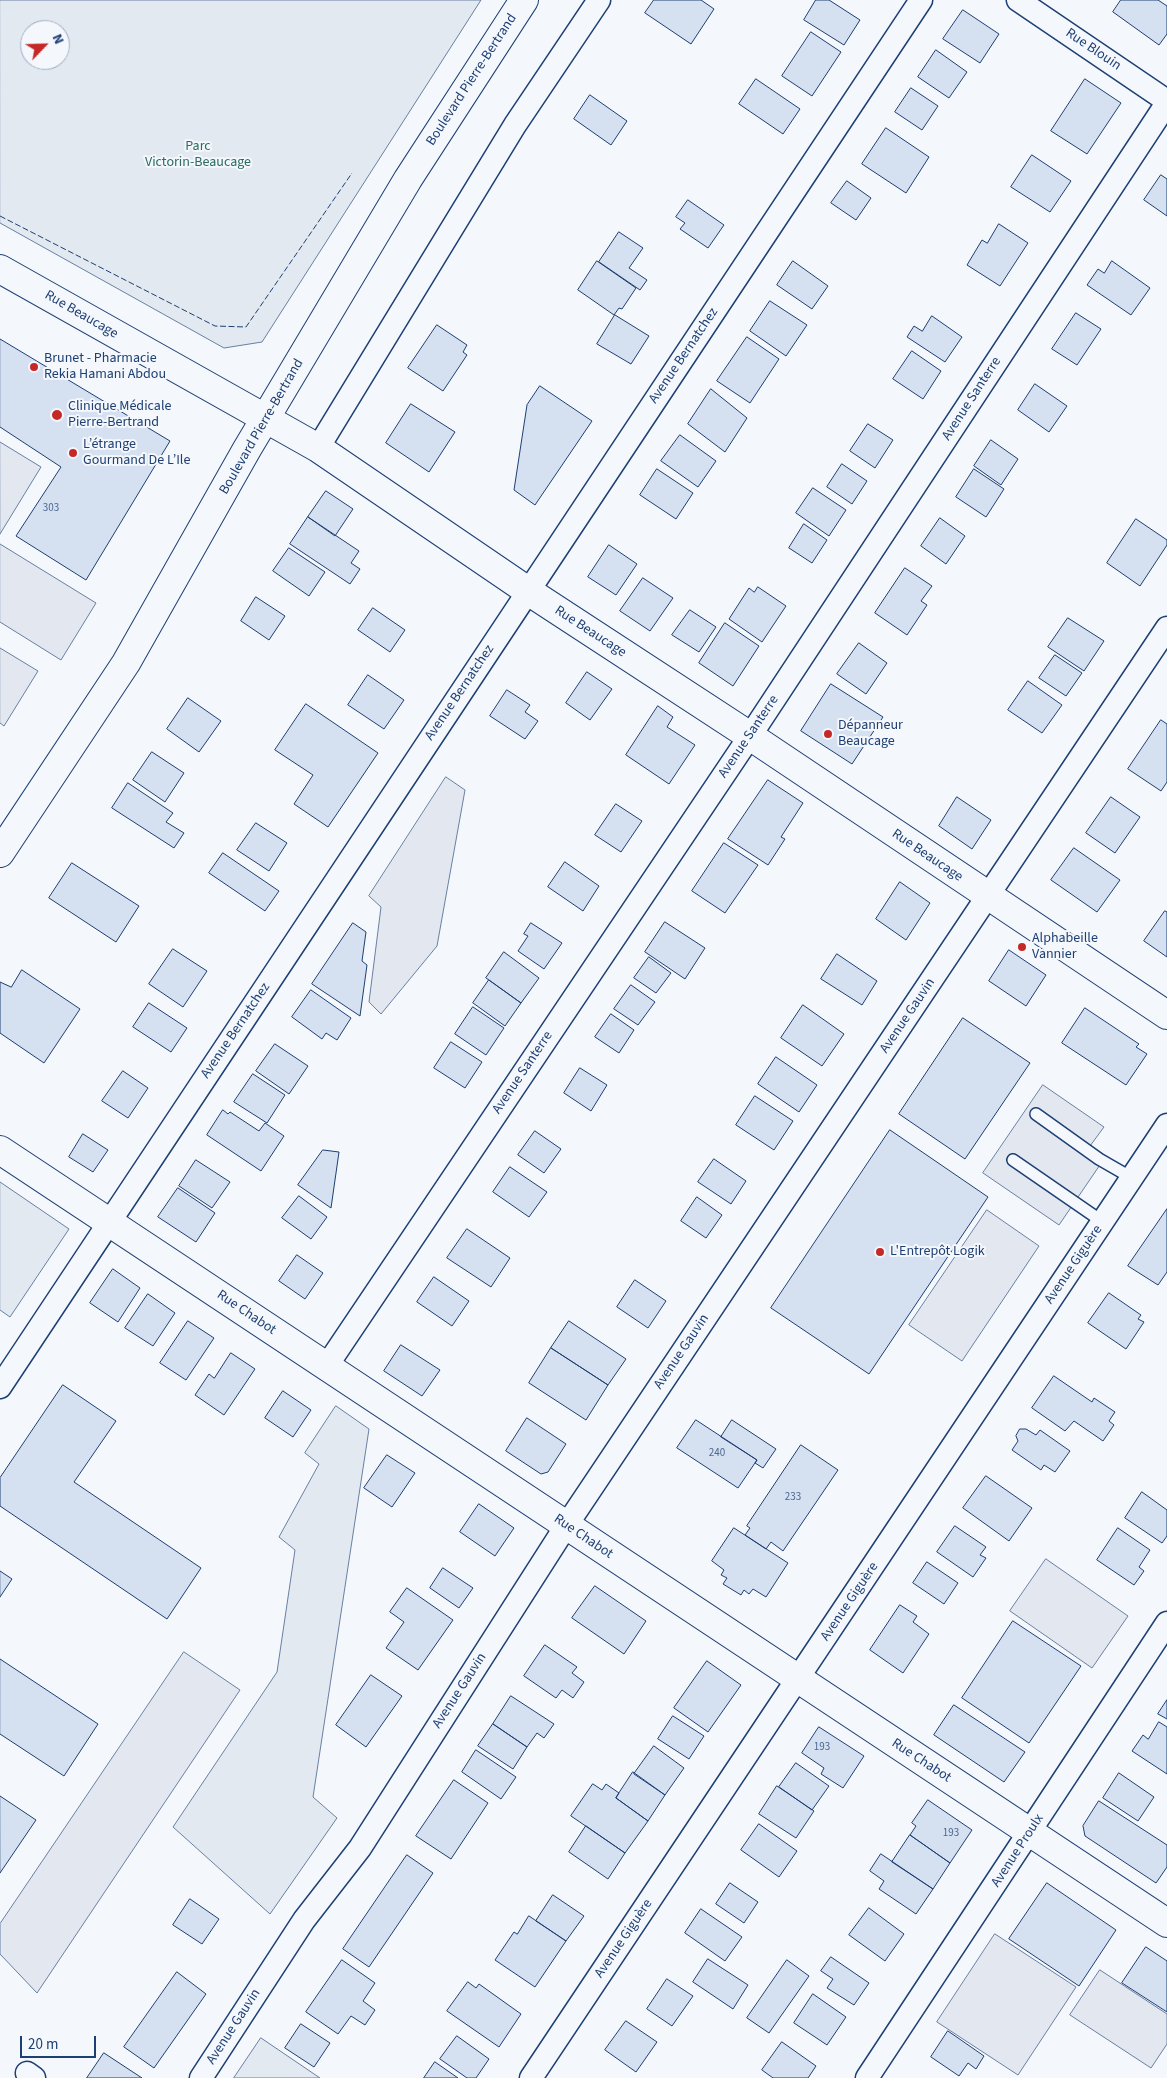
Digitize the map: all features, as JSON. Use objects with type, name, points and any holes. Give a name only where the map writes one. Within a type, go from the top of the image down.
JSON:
[{"type":"street","name":"Boulevard Pierre-Bertrand","points":[[0,853],[126,663],[266,419],[408,179],[524,0]]},
{"type":"street","points":[[318,448],[515,125],[599,0]]},
{"type":"street","name":"Avenue Bernatchez","points":[[0,1387],[922,0]]},
{"type":"street","name":"Rue Blouin","points":[[1018,0],[1167,102]]},
{"type":"street","name":"Avenue Santerre","points":[[326,1367],[750,736],[1167,102]]},
{"type":"street","name":"Rue Beaucage","points":[[0,269],[318,448],[528,591],[750,736],[1167,1015]]},
{"type":"street","name":"Avenue Gauvin","points":[[201,2078],[304,1920],[360,1848],[566,1526],[1167,628]]},
{"type":"street","name":"Avenue Giguère","points":[[531,2078],[798,1681],[1167,1125]]},
{"type":"street","name":"Rue Chabot","points":[[0,1150],[798,1681],[1167,1923]]},
{"type":"street","name":"Avenue Proulx","points":[[867,2078],[1167,1623]]},
{"type":"lane","points":[[1036,1114],[1099,1158],[1132,1178]]},
{"type":"lane","points":[[1013,1160],[1102,1222]]},
{"type":"green space","name":"Parc Victorin-Beaucage","points":[[0,0],[481,0],[262,342],[224,348],[0,223]]},
{"type":"green space","points":[[0,1182],[69,1229],[10,1317],[0,1310]]},
{"type":"green space","points":[[336,1406],[369,1429],[313,1797],[337,1818],[270,1914],[173,1827],[277,1672],[295,1550],[279,1537],[319,1464],[305,1453]]},
{"type":"green space","points":[[261,2038],[320,2078],[234,2078]]},
{"type":"shaded area","points":[[0,442],[41,467],[0,534]]},
{"type":"shaded area","points":[[0,544],[96,603],[61,660],[0,622]]},
{"type":"shaded area","points":[[0,648],[38,671],[4,726],[0,723]]},
{"type":"shaded area","points":[[446,777],[465,790],[437,946],[381,1014],[369,1002],[381,907],[369,896]]},
{"type":"shaded area","points":[[1043,1085],[1104,1127],[1090,1146],[1106,1156],[1059,1225],[983,1173]]},
{"type":"shaded area","points":[[987,1210],[1039,1246],[962,1361],[909,1325]]},
{"type":"shaded area","points":[[1046,1559],[1128,1616],[1092,1668],[1010,1611]]},
{"type":"shaded area","points":[[184,1652],[240,1690],[37,1993],[0,1954],[0,1924]]},
{"type":"shaded area","points":[[995,1934],[1076,1987],[1018,2075],[937,2022]]},
{"type":"shaded area","points":[[1100,1970],[1167,2014],[1167,2044],[1151,2068],[1070,2015]]},
{"type":"building","points":[[654,0],[701,0],[714,9],[691,44],[645,13]]},
{"type":"building","points":[[816,0],[829,0],[860,20],[844,45],[804,20]]},
{"type":"building","points":[[1121,0],[1158,0],[1167,6],[1167,34],[1159,45],[1113,12]]},
{"type":"building","points":[[963,10],[999,34],[980,63],[943,39]]},
{"type":"building","points":[[811,32],[841,52],[812,96],[782,76]]},
{"type":"building","points":[[936,50],[967,72],[949,98],[918,77]]},
{"type":"building","points":[[756,79],[800,109],[783,134],[739,104]]},
{"type":"building","points":[[1085,79],[1121,103],[1087,154],[1051,131]]},
{"type":"building","points":[[911,88],[938,106],[922,130],[895,112]]},
{"type":"building","points":[[590,95],[627,121],[611,145],[574,119]]},
{"type":"building","points":[[886,128],[929,157],[906,193],[862,164]]},
{"type":"building","points":[[1032,155],[1071,181],[1050,212],[1011,187]]},
{"type":"building","points":[[1161,175],[1167,179],[1167,216],[1144,200]]},
{"type":"building","points":[[847,181],[871,198],[856,220],[831,203]]},
{"type":"building","points":[[688,200],[724,225],[708,248],[680,229],[685,223],[676,217]]},
{"type":"building","points":[[999,224],[1028,243],[1000,286],[967,265],[982,240],[987,243]]},
{"type":"building","points":[[619,232],[643,248],[629,268],[647,280],[640,290],[599,262]]},
{"type":"building","points":[[597,261],[636,288],[622,309],[619,308],[614,315],[578,290]]},
{"type":"building","points":[[793,261],[828,286],[812,309],[777,285]]},
{"type":"building","points":[[1112,261],[1150,288],[1131,315],[1087,285],[1098,269],[1104,273]]},
{"type":"building","points":[[770,301],[807,325],[786,356],[750,331]]},
{"type":"building","points":[[1076,313],[1101,329],[1077,365],[1052,349]]},
{"type":"building","points":[[615,315],[649,336],[631,364],[597,344]]},
{"type":"building","points":[[932,316],[962,337],[945,362],[907,337],[914,326],[922,331]]},
{"type":"building","points":[[437,325],[467,345],[463,352],[467,355],[443,391],[408,368]]},
{"type":"building","points":[[747,337],[779,359],[750,403],[717,381]]},
{"type":"building","points":[[0,339],[170,441],[86,580],[16,536],[61,467],[0,427]]},
{"type":"building","points":[[912,351],[941,371],[923,399],[893,379]]},
{"type":"building","points":[[1035,384],[1067,406],[1049,432],[1018,410]]},
{"type":"building","points":[[540,386],[592,421],[535,505],[514,490],[527,405]]},
{"type":"building","points":[[711,389],[747,418],[725,452],[688,424]]},
{"type":"building","points":[[411,404],[455,432],[429,472],[386,443]]},
{"type":"building","points":[[868,424],[893,440],[875,468],[850,451]]},
{"type":"building","points":[[680,435],[716,461],[698,487],[661,461]]},
{"type":"building","points":[[991,440],[1018,459],[1001,485],[974,466]]},
{"type":"building","points":[[842,464],[867,481],[852,504],[827,487]]},
{"type":"building","points":[[657,469],[693,493],[676,519],[640,495]]},
{"type":"building","points":[[974,469],[1004,489],[986,517],[956,497]]},
{"type":"building","points":[[813,488],[846,510],[829,536],[796,513]]},
{"type":"building","points":[[326,491],[353,509],[335,536],[308,517]]},
{"type":"building","points":[[308,517],[359,551],[351,563],[360,569],[350,584],[290,544]]},
{"type":"building","points":[[940,518],[965,536],[946,564],[921,546]]},
{"type":"building","points":[[1136,519],[1167,540],[1167,545],[1140,586],[1107,563]]},
{"type":"building","points":[[804,524],[827,540],[812,563],[789,548]]},
{"type":"building","points":[[609,545],[637,564],[616,595],[588,577]]},
{"type":"building","points":[[289,548],[325,572],[309,596],[273,571]]},
{"type":"building","points":[[905,568],[932,586],[921,601],[927,605],[907,635],[875,613]]},
{"type":"building","points":[[643,578],[673,598],[650,631],[620,611]]},
{"type":"building","points":[[758,587],[786,606],[762,642],[729,619],[749,588],[754,592]]},
{"type":"building","points":[[256,597],[285,616],[269,640],[241,621]]},
{"type":"building","points":[[373,608],[405,630],[390,652],[358,630]]},
{"type":"building","points":[[690,610],[716,627],[699,652],[672,635]]},
{"type":"building","points":[[1068,618],[1104,641],[1084,671],[1048,647]]},
{"type":"building","points":[[725,623],[759,646],[733,686],[699,663]]},
{"type":"building","points":[[859,643],[887,663],[866,694],[837,674]]},
{"type":"building","points":[[1055,655],[1082,673],[1066,696],[1039,678]]},
{"type":"building","points":[[587,672],[612,689],[590,720],[566,703]]},
{"type":"building","points":[[368,675],[404,700],[384,729],[348,705]]},
{"type":"building","points":[[1028,681],[1062,705],[1042,733],[1008,710]]},
{"type":"building","points":[[831,684],[883,717],[852,764],[801,731]]},
{"type":"building","points":[[507,690],[530,705],[525,712],[538,721],[525,739],[490,716]]},
{"type":"building","points":[[188,698],[221,721],[199,752],[167,729]]},
{"type":"building","points":[[306,704],[378,753],[328,827],[294,804],[313,775],[275,750]]},
{"type":"building","points":[[658,706],[673,717],[667,727],[695,745],[669,784],[626,755]]},
{"type":"building","points":[[1161,720],[1167,724],[1167,782],[1161,791],[1128,769]]},
{"type":"building","points":[[152,752],[184,773],[165,802],[133,780]]},
{"type":"building","points":[[768,780],[803,803],[781,837],[785,839],[768,865],[728,839]]},
{"type":"building","points":[[128,783],[173,813],[166,822],[184,833],[174,848],[112,808]]},
{"type":"building","points":[[957,797],[991,820],[972,849],[939,826]]},
{"type":"building","points":[[1111,797],[1140,817],[1115,853],[1086,833]]},
{"type":"building","points":[[616,804],[642,821],[621,852],[595,835]]},
{"type":"building","points":[[256,823],[287,843],[269,871],[237,850]]},
{"type":"building","points":[[724,843],[758,865],[725,913],[692,891]]},
{"type":"building","points":[[1074,848],[1120,880],[1097,912],[1051,880]]},
{"type":"building","points":[[223,853],[279,891],[265,911],[209,873]]},
{"type":"building","points":[[565,862],[599,886],[583,911],[548,887]]},
{"type":"building","points":[[72,863],[139,906],[116,942],[49,898]]},
{"type":"building","points":[[900,882],[930,903],[906,940],[876,919]]},
{"type":"building","points":[[1165,911],[1167,912],[1167,957],[1144,941]]},
{"type":"building","points":[[665,922],[705,948],[685,979],[645,952]]},
{"type":"building","points":[[353,923],[366,932],[362,961],[367,965],[360,1016],[312,984]]},
{"type":"building","points":[[531,923],[562,943],[544,969],[518,951],[528,936],[524,934]]},
{"type":"building","points":[[173,949],[207,971],[183,1007],[149,984]]},
{"type":"building","points":[[1009,950],[1046,975],[1026,1006],[989,981]]},
{"type":"building","points":[[504,952],[539,978],[521,1003],[486,978]]},
{"type":"building","points":[[837,954],[877,981],[862,1005],[821,979]]},
{"type":"building","points":[[649,957],[671,973],[656,993],[634,978]]},
{"type":"building","points":[[22,970],[80,1009],[44,1063],[0,1033],[0,982],[11,987]]},
{"type":"building","points":[[489,980],[521,1003],[505,1026],[473,1003]]},
{"type":"building","points":[[631,985],[655,1002],[638,1025],[614,1009]]},
{"type":"building","points":[[311,990],[351,1018],[337,1040],[326,1033],[322,1039],[292,1017]]},
{"type":"building","points":[[149,1003],[187,1028],[171,1052],[133,1027]]},
{"type":"building","points":[[803,1005],[844,1034],[822,1066],[781,1038]]},
{"type":"building","points":[[473,1007],[504,1028],[486,1055],[455,1034]]},
{"type":"building","points":[[1085,1008],[1139,1044],[1136,1047],[1147,1054],[1126,1085],[1062,1043]]},
{"type":"building","points":[[611,1014],[634,1030],[619,1053],[595,1037]]},
{"type":"building","points":[[963,1018],[1030,1063],[965,1159],[899,1114]]},
{"type":"building","points":[[451,1042],[482,1062],[465,1088],[434,1068]]},
{"type":"building","points":[[275,1044],[308,1066],[289,1094],[256,1071]]},
{"type":"building","points":[[776,1057],[817,1085],[799,1112],[758,1084]]},
{"type":"building","points":[[580,1068],[607,1085],[591,1111],[564,1093]]},
{"type":"building","points":[[123,1071],[148,1088],[128,1118],[102,1101]]},
{"type":"building","points":[[253,1074],[285,1095],[267,1123],[234,1102]]},
{"type":"building","points":[[755,1096],[793,1121],[774,1150],[736,1125]]},
{"type":"building","points":[[223,1110],[228,1114],[230,1112],[259,1131],[265,1123],[284,1136],[261,1171],[207,1135]]},
{"type":"building","name":"L'Entrepôt Logik","points":[[890,1130],[988,1197],[869,1374],[771,1308]]},
{"type":"building","points":[[535,1131],[561,1149],[544,1173],[518,1155]]},
{"type":"building","points":[[83,1134],[108,1150],[93,1172],[69,1157]]},
{"type":"building","points":[[323,1150],[339,1152],[331,1208],[298,1185]]},
{"type":"building","points":[[714,1159],[746,1181],[731,1204],[698,1182]]},
{"type":"building","points":[[196,1160],[230,1182],[212,1208],[179,1186]]},
{"type":"building","points":[[510,1167],[547,1192],[529,1217],[493,1192]]},
{"type":"building","points":[[178,1188],[215,1213],[196,1242],[158,1217]]},
{"type":"building","points":[[299,1196],[327,1217],[311,1239],[282,1218]]},
{"type":"building","points":[[697,1197],[722,1215],[706,1238],[681,1221]]},
{"type":"building","points":[[1167,1209],[1167,1272],[1158,1285],[1128,1266]]},
{"type":"building","points":[[467,1229],[510,1258],[491,1287],[447,1258]]},
{"type":"building","points":[[297,1255],[323,1273],[305,1299],[279,1281]]},
{"type":"building","points":[[113,1269],[140,1288],[118,1322],[90,1303]]},
{"type":"building","points":[[434,1277],[469,1301],[452,1326],[417,1302]]},
{"type":"building","points":[[635,1280],[666,1301],[648,1328],[617,1307]]},
{"type":"building","points":[[1109,1293],[1141,1315],[1138,1319],[1144,1322],[1126,1349],[1088,1323]]},
{"type":"building","points":[[148,1294],[175,1313],[153,1346],[125,1328]]},
{"type":"building","points":[[188,1321],[214,1338],[186,1380],[160,1363]]},
{"type":"building","points":[[569,1321],[626,1359],[608,1385],[551,1348]]},
{"type":"building","points":[[401,1345],[440,1370],[422,1396],[384,1371]]},
{"type":"building","points":[[551,1348],[608,1385],[586,1420],[529,1383]]},
{"type":"building","points":[[231,1353],[255,1369],[224,1415],[195,1395],[209,1374],[214,1378]]},
{"type":"building","points":[[1054,1376],[1092,1402],[1094,1398],[1115,1412],[1109,1421],[1114,1425],[1103,1441],[1074,1421],[1065,1431],[1032,1408]]},
{"type":"building","points":[[63,1385],[116,1421],[74,1482],[201,1568],[167,1619],[0,1506],[0,1478]]},
{"type":"building","points":[[283,1391],[311,1410],[293,1437],[265,1418]]},
{"type":"building","points":[[527,1418],[566,1444],[548,1472],[541,1474],[506,1451]]},
{"type":"building","points":[[696,1420],[757,1460],[738,1488],[677,1448]]},
{"type":"building","points":[[732,1420],[776,1449],[763,1468],[755,1463],[757,1460],[721,1437]]},
{"type":"building","points":[[1020,1429],[1026,1429],[1036,1435],[1040,1430],[1070,1451],[1055,1472],[1044,1465],[1041,1470],[1012,1450],[1018,1441],[1016,1436]]},
{"type":"building","points":[[801,1445],[838,1470],[783,1551],[771,1542],[766,1549],[745,1535],[750,1528],[747,1526]]},
{"type":"building","points":[[387,1455],[415,1473],[392,1507],[364,1488]]},
{"type":"building","points":[[986,1476],[1032,1508],[1009,1541],[963,1508]]},
{"type":"building","points":[[1142,1492],[1167,1510],[1167,1536],[1162,1543],[1125,1518]]},
{"type":"building","points":[[479,1504],[514,1528],[495,1556],[460,1532]]},
{"type":"building","points":[[955,1526],[986,1547],[980,1555],[986,1558],[973,1577],[937,1552]]},
{"type":"building","points":[[734,1528],[788,1563],[766,1597],[753,1589],[749,1594],[744,1590],[741,1595],[723,1584],[727,1578],[721,1575],[724,1570],[712,1561]]},
{"type":"building","points":[[1118,1528],[1150,1550],[1139,1567],[1144,1571],[1134,1585],[1097,1560]]},
{"type":"building","points":[[927,1562],[958,1583],[944,1604],[913,1583]]},
{"type":"building","points":[[443,1568],[473,1588],[459,1608],[430,1588]]},
{"type":"building","points":[[0,1571],[12,1579],[0,1597]]},
{"type":"building","points":[[595,1586],[646,1621],[624,1654],[572,1618]]},
{"type":"building","points":[[407,1588],[453,1620],[418,1670],[386,1648],[404,1622],[390,1612]]},
{"type":"building","points":[[900,1605],[917,1616],[913,1622],[929,1634],[903,1673],[870,1650]]},
{"type":"building","points":[[1013,1621],[1081,1666],[1029,1743],[962,1698]]},
{"type":"building","points":[[545,1645],[577,1667],[572,1673],[584,1682],[573,1698],[562,1690],[556,1698],[524,1676]]},
{"type":"building","points":[[0,1659],[98,1724],[64,1776],[0,1734]]},
{"type":"building","points":[[707,1661],[741,1685],[708,1732],[674,1708]]},
{"type":"building","points":[[371,1675],[402,1696],[366,1747],[336,1725]]},
{"type":"building","points":[[511,1696],[554,1724],[544,1738],[537,1733],[527,1747],[493,1724]]},
{"type":"building","points":[[1167,1700],[1167,1719],[1158,1714]]},
{"type":"building","points":[[954,1705],[1025,1752],[1004,1782],[934,1735]]},
{"type":"building","points":[[673,1716],[704,1736],[689,1759],[658,1739]]},
{"type":"building","points":[[1159,1722],[1167,1727],[1167,1774],[1132,1751],[1143,1735],[1148,1739]]},
{"type":"building","points":[[493,1724],[527,1747],[513,1769],[478,1746]]},
{"type":"building","points":[[819,1727],[864,1756],[843,1788],[821,1774],[824,1768],[802,1753]]},
{"type":"building","points":[[654,1746],[684,1768],[665,1795],[634,1774]]},
{"type":"building","points":[[476,1750],[516,1777],[501,1799],[462,1772]]},
{"type":"building","points":[[796,1763],[829,1786],[812,1810],[779,1787]]},
{"type":"building","points":[[633,1772],[665,1795],[648,1821],[616,1798]]},
{"type":"building","points":[[1119,1773],[1154,1797],[1138,1821],[1103,1798]]},
{"type":"building","points":[[454,1780],[488,1803],[451,1859],[416,1836]]},
{"type":"building","points":[[593,1784],[602,1790],[606,1784],[619,1793],[616,1798],[648,1821],[625,1853],[571,1816]]},
{"type":"building","points":[[777,1786],[814,1811],[796,1838],[759,1814]]},
{"type":"building","points":[[0,1796],[36,1820],[0,1873]]},
{"type":"building","points":[[928,1800],[972,1830],[950,1863],[910,1835],[916,1826],[912,1823]]},
{"type":"building","points":[[1099,1801],[1167,1845],[1167,1867],[1156,1883],[1085,1836],[1083,1826]]},
{"type":"building","points":[[759,1824],[797,1851],[779,1877],[741,1850]]},
{"type":"building","points":[[586,1826],[625,1853],[608,1879],[569,1852]]},
{"type":"building","points":[[910,1835],[950,1863],[933,1889],[892,1862]]},
{"type":"building","points":[[881,1854],[933,1889],[916,1914],[879,1889],[884,1881],[870,1871]]},
{"type":"building","points":[[407,1855],[433,1873],[369,1967],[343,1949]]},
{"type":"building","points":[[730,1883],[758,1902],[744,1923],[716,1904]]},
{"type":"building","points":[[1047,1883],[1116,1930],[1079,1986],[1009,1939]]},
{"type":"building","points":[[553,1895],[584,1916],[566,1941],[536,1921]]},
{"type":"building","points":[[190,1899],[219,1919],[202,1944],[173,1925]]},
{"type":"building","points":[[869,1908],[904,1934],[885,1961],[849,1935]]},
{"type":"building","points":[[701,1909],[742,1937],[725,1961],[685,1933]]},
{"type":"building","points":[[529,1916],[566,1941],[535,1987],[495,1960],[514,1932],[517,1934]]},
{"type":"building","points":[[1146,1947],[1167,1961],[1167,2012],[1122,1983]]},
{"type":"building","points":[[831,1957],[869,1983],[854,2005],[827,1988],[833,1979],[821,1971]]},
{"type":"building","points":[[708,1959],[748,1985],[733,2009],[693,1982]]},
{"type":"building","points":[[342,1960],[375,1983],[363,2001],[375,2010],[365,2025],[351,2016],[338,2034],[306,2012]]},
{"type":"building","points":[[787,1960],[809,1976],[769,2033],[747,2018]]},
{"type":"building","points":[[177,1972],[206,1994],[154,2068],[124,2047]]},
{"type":"building","points":[[667,1979],[693,1996],[672,2026],[647,2009]]},
{"type":"building","points":[[468,1982],[476,1988],[479,1984],[521,2014],[499,2047],[447,2011]]},
{"type":"building","points":[[813,1994],[846,2017],[827,2045],[794,2023]]},
{"type":"building","points":[[626,2021],[657,2042],[636,2072],[605,2050]]},
{"type":"building","points":[[301,2024],[330,2043],[314,2067],[285,2048]]},
{"type":"building","points":[[948,2031],[984,2056],[976,2069],[968,2063],[959,2076],[931,2057]]},
{"type":"building","points":[[457,2036],[489,2059],[476,2078],[467,2078],[440,2059]]},
{"type":"building","points":[[782,2042],[816,2066],[808,2078],[773,2078],[762,2070]]},
{"type":"building","points":[[104,2053],[142,2078],[87,2078]]},
{"type":"building","points":[[435,2062],[458,2078],[424,2078]]},
{"type":"fence","points":[[0,216],[215,326],[246,327],[352,173]]},
{"type":"place","name":"Brunet - Pharmacie Rekia Hamani Abdou","points":[[34,367]]},
{"type":"place","name":"Clinique Médicale Pierre-Bertrand","points":[[57,415]]},
{"type":"place","name":"L’étrange Gourmand De L’Ile","points":[[73,453]]},
{"type":"place","name":"Dépanneur Beaucage","points":[[828,734]]},
{"type":"place","name":"Alphabeille Vannier","points":[[1022,947]]},
{"type":"place","name":"L'Entrepôt Logik","points":[[880,1252]]}]
